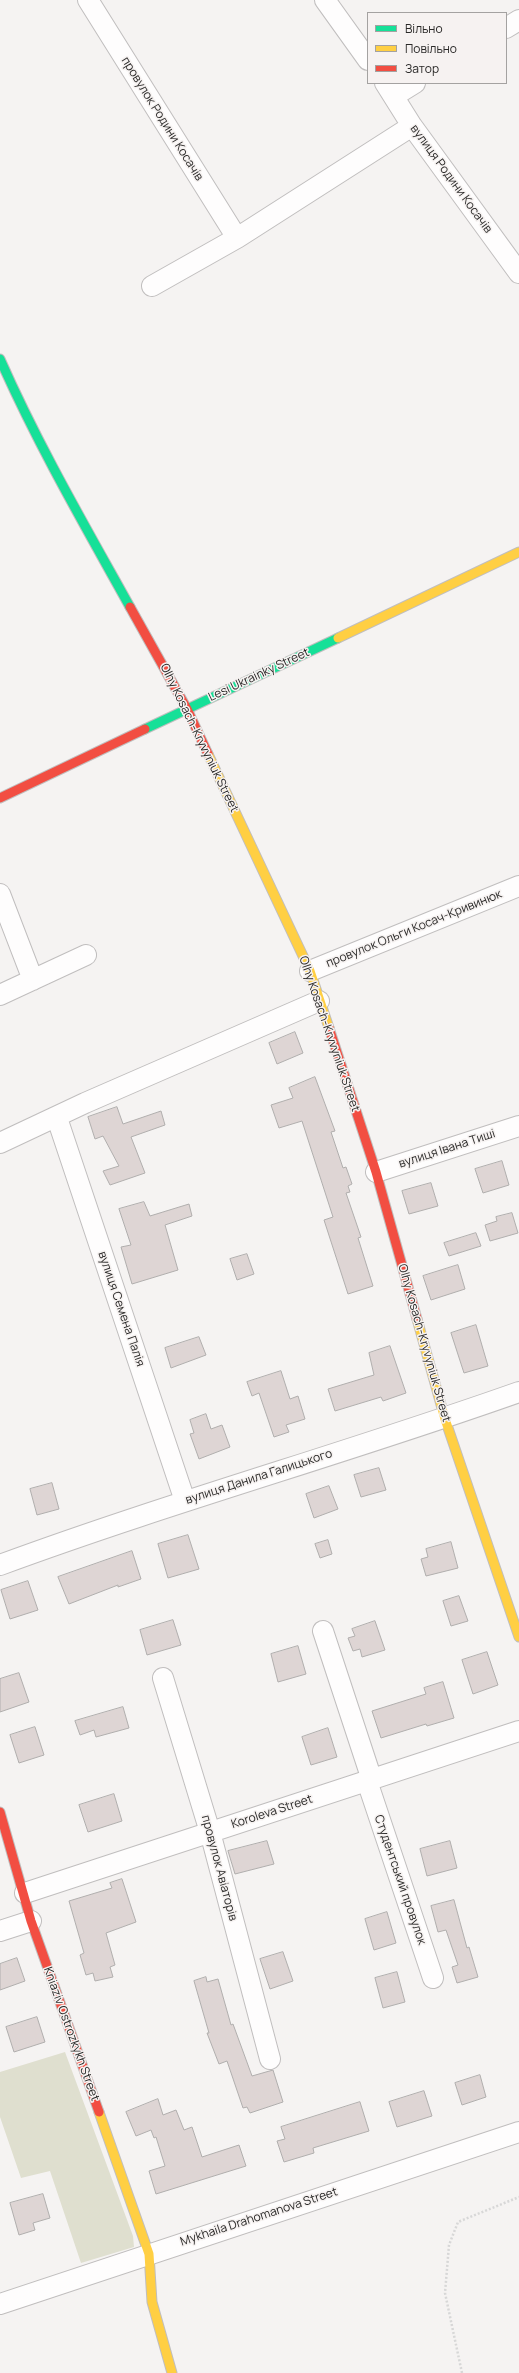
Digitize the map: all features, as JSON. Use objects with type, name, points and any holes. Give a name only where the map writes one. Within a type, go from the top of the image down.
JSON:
[{"type":"street","points":[[325,0],[367,59]]},
{"type":"street","name":"провулок Родини Косачів","points":[[90,1],[237,238]]},
{"type":"street","points":[[507,27],[519,20]]},
{"type":"street","points":[[389,89],[411,84]]},
{"type":"street","name":"вулиця Родини Косачів","points":[[389,89],[412,126],[519,273]]},
{"type":"street","points":[[152,286],[237,238],[412,126]]},
{"type":"street","name":"Olhy Kosach-Kryvyniuk Street","points":[[0,359],[18,400],[64,488],[187,709],[310,971],[376,1172],[445,1419],[519,1636]]},
{"type":"street","name":"Lesi Ukrainky Street","points":[[0,798],[519,552]]},
{"type":"street","name":"провулок Ольги Косач-Кривинюк","points":[[310,971],[519,886]]},
{"type":"street","points":[[0,894],[33,980]]},
{"type":"street","points":[[0,995],[86,955]]},
{"type":"street","points":[[0,1143],[57,1118],[84,1103],[319,1001]]},
{"type":"street","name":"вулиця Семена Палія","points":[[57,1118],[185,1501]]},
{"type":"street","name":"вулиця Івана Тиші","points":[[376,1172],[519,1126]]},
{"type":"street","name":"вулиця Данила Галицького","points":[[0,1565],[185,1501],[445,1419],[519,1392]]},
{"type":"street","name":"Студентський провулок","points":[[323,1631],[433,1978]]},
{"type":"street","name":"провулок Авіаторів","points":[[163,1678],[210,1832],[270,2059]]},
{"type":"street","name":"Koroleva Street","points":[[25,1893],[519,1731]]},
{"type":"street","name":"Kniaziv Ostrozkykh Street","points":[[0,1812],[25,1893],[31,1921],[149,2254],[152,2302],[172,2373]]},
{"type":"street","points":[[0,1931],[31,1921]]},
{"type":"street","name":"Mykhaila Drahomanova Street","points":[[0,2304],[519,2132]]},
{"type":"path","points":[[462,2373],[445,2293],[449,2245],[458,2222],[519,2197]]},
{"type":"green space","points":[[65,2052],[133,2236],[134,2247],[81,2263],[50,2171],[21,2178],[0,2117],[0,2072]]},
{"type":"building","points":[[295,1032],[303,1053],[277,1064],[269,1043]]},
{"type":"building","points":[[315,1077],[335,1131],[331,1132],[343,1168],[346,1167],[352,1184],[348,1186],[350,1192],[346,1193],[361,1237],[358,1238],[373,1286],[348,1294],[324,1220],[333,1217],[302,1121],[279,1128],[271,1105],[293,1098],[289,1088]]},
{"type":"building","points":[[117,1107],[123,1124],[161,1111],[165,1125],[131,1137],[145,1173],[110,1185],[103,1171],[119,1166],[103,1136],[95,1139],[88,1117]]},
{"type":"building","points":[[502,1161],[509,1185],[483,1193],[475,1169]]},
{"type":"building","points":[[431,1183],[438,1206],[409,1214],[402,1191]]},
{"type":"building","points":[[144,1202],[150,1216],[189,1204],[192,1216],[165,1225],[178,1270],[132,1284],[121,1247],[131,1245],[119,1209]]},
{"type":"building","points":[[512,1213],[518,1233],[490,1241],[485,1225],[497,1221],[496,1217]]},
{"type":"building","points":[[476,1233],[481,1246],[449,1256],[444,1243]]},
{"type":"building","points":[[247,1254],[254,1274],[237,1280],[230,1259]]},
{"type":"building","points":[[458,1265],[465,1289],[431,1300],[423,1276]]},
{"type":"building","points":[[476,1325],[488,1366],[464,1373],[451,1333]]},
{"type":"building","points":[[199,1337],[206,1355],[171,1368],[165,1348]]},
{"type":"building","points":[[390,1346],[406,1393],[383,1401],[381,1397],[335,1411],[328,1389],[374,1375],[369,1353]]},
{"type":"building","points":[[281,1371],[290,1399],[298,1396],[305,1419],[286,1425],[289,1432],[274,1437],[259,1393],[252,1396],[247,1382]]},
{"type":"building","points":[[206,1414],[211,1429],[222,1425],[230,1447],[199,1459],[190,1434],[194,1433],[190,1420]]},
{"type":"building","points":[[379,1468],[386,1490],[361,1497],[354,1475]]},
{"type":"building","points":[[52,1483],[59,1509],[37,1515],[30,1489]]},
{"type":"building","points":[[329,1486],[338,1509],[314,1518],[306,1494]]},
{"type":"building","points":[[188,1535],[199,1569],[168,1578],[158,1544]]},
{"type":"building","points":[[328,1540],[332,1554],[320,1558],[315,1544]]},
{"type":"building","points":[[451,1542],[458,1568],[426,1576],[421,1559],[428,1557],[426,1549]]},
{"type":"building","points":[[132,1551],[141,1579],[118,1587],[118,1585],[69,1604],[58,1577]]},
{"type":"building","points":[[28,1581],[38,1610],[10,1619],[1,1590]]},
{"type":"building","points":[[459,1596],[468,1621],[451,1626],[443,1601]]},
{"type":"building","points":[[173,1620],[181,1645],[147,1655],[140,1630]]},
{"type":"building","points":[[375,1621],[385,1650],[362,1657],[360,1649],[353,1651],[348,1638],[355,1636],[352,1629]]},
{"type":"building","points":[[298,1646],[306,1674],[278,1682],[271,1654]]},
{"type":"building","points":[[487,1652],[498,1685],[473,1694],[462,1660]]},
{"type":"building","points":[[19,1673],[29,1702],[0,1712],[0,1679]]},
{"type":"building","points":[[443,1682],[454,1718],[427,1726],[426,1724],[381,1738],[372,1711],[426,1694],[424,1688]]},
{"type":"building","points":[[123,1707],[129,1728],[96,1737],[94,1730],[80,1735],[75,1721]]},
{"type":"building","points":[[35,1727],[44,1755],[19,1763],[10,1735]]},
{"type":"building","points":[[328,1728],[337,1757],[311,1765],[302,1737]]},
{"type":"building","points":[[114,1794],[122,1821],[88,1832],[79,1805]]},
{"type":"building","points":[[267,1841],[274,1864],[235,1874],[228,1851]]},
{"type":"building","points":[[450,1841],[457,1868],[427,1876],[420,1849]]},
{"type":"building","points":[[122,1879],[136,1922],[106,1933],[115,1965],[110,1967],[113,1977],[95,1981],[93,1973],[86,1975],[80,1955],[84,1953],[69,1901],[112,1888],[110,1883]]},
{"type":"building","points":[[454,1900],[467,1948],[469,1947],[478,1977],[457,1983],[452,1967],[458,1965],[446,1930],[438,1932],[431,1906]]},
{"type":"building","points":[[387,1912],[396,1943],[374,1950],[365,1919]]},
{"type":"building","points":[[283,1952],[293,1981],[270,1989],[260,1959]]},
{"type":"building","points":[[17,1958],[25,1981],[0,1990],[0,1964]]},
{"type":"building","points":[[397,1972],[405,2002],[383,2008],[375,1978]]},
{"type":"building","points":[[206,1977],[207,1982],[218,1979],[231,2025],[233,2024],[252,2076],[273,2070],[283,2102],[250,2113],[247,2107],[243,2108],[227,2061],[219,2064],[207,2033],[209,2033],[194,1981]]},
{"type":"building","points":[[37,2017],[45,2042],[14,2052],[6,2027]]},
{"type":"building","points":[[480,2075],[486,2097],[462,2105],[455,2083]]},
{"type":"building","points":[[424,2091],[432,2116],[397,2127],[389,2102]]},
{"type":"building","points":[[158,2099],[163,2115],[176,2110],[184,2130],[192,2127],[202,2157],[239,2145],[246,2166],[156,2194],[149,2171],[165,2166],[156,2137],[154,2138],[151,2130],[136,2136],[126,2112]]},
{"type":"building","points":[[360,2102],[369,2131],[313,2148],[314,2153],[284,2162],[277,2141],[285,2139],[281,2127]]},
{"type":"building","points":[[43,2194],[50,2218],[33,2223],[35,2230],[19,2235],[10,2203]]},
{"type":"traffic: fast","points":[[0,359],[46,454],[130,607]]},
{"type":"traffic: fast","points":[[145,729],[338,638]]},
{"type":"traffic: slow","points":[[338,638],[519,552]]},
{"type":"traffic: slow","points":[[208,754],[310,971],[329,1028]]},
{"type":"traffic: slow","points":[[417,1319],[445,1419],[519,1637]]},
{"type":"traffic: slow","points":[[99,2112],[149,2254],[152,2302],[172,2373]]},
{"type":"traffic: jam","points":[[130,607],[187,709],[208,754]]},
{"type":"traffic: jam","points":[[0,798],[145,729]]},
{"type":"traffic: jam","points":[[329,1028],[376,1172],[417,1319]]},
{"type":"traffic: jam","points":[[0,1812],[31,1921],[99,2112]]}]
